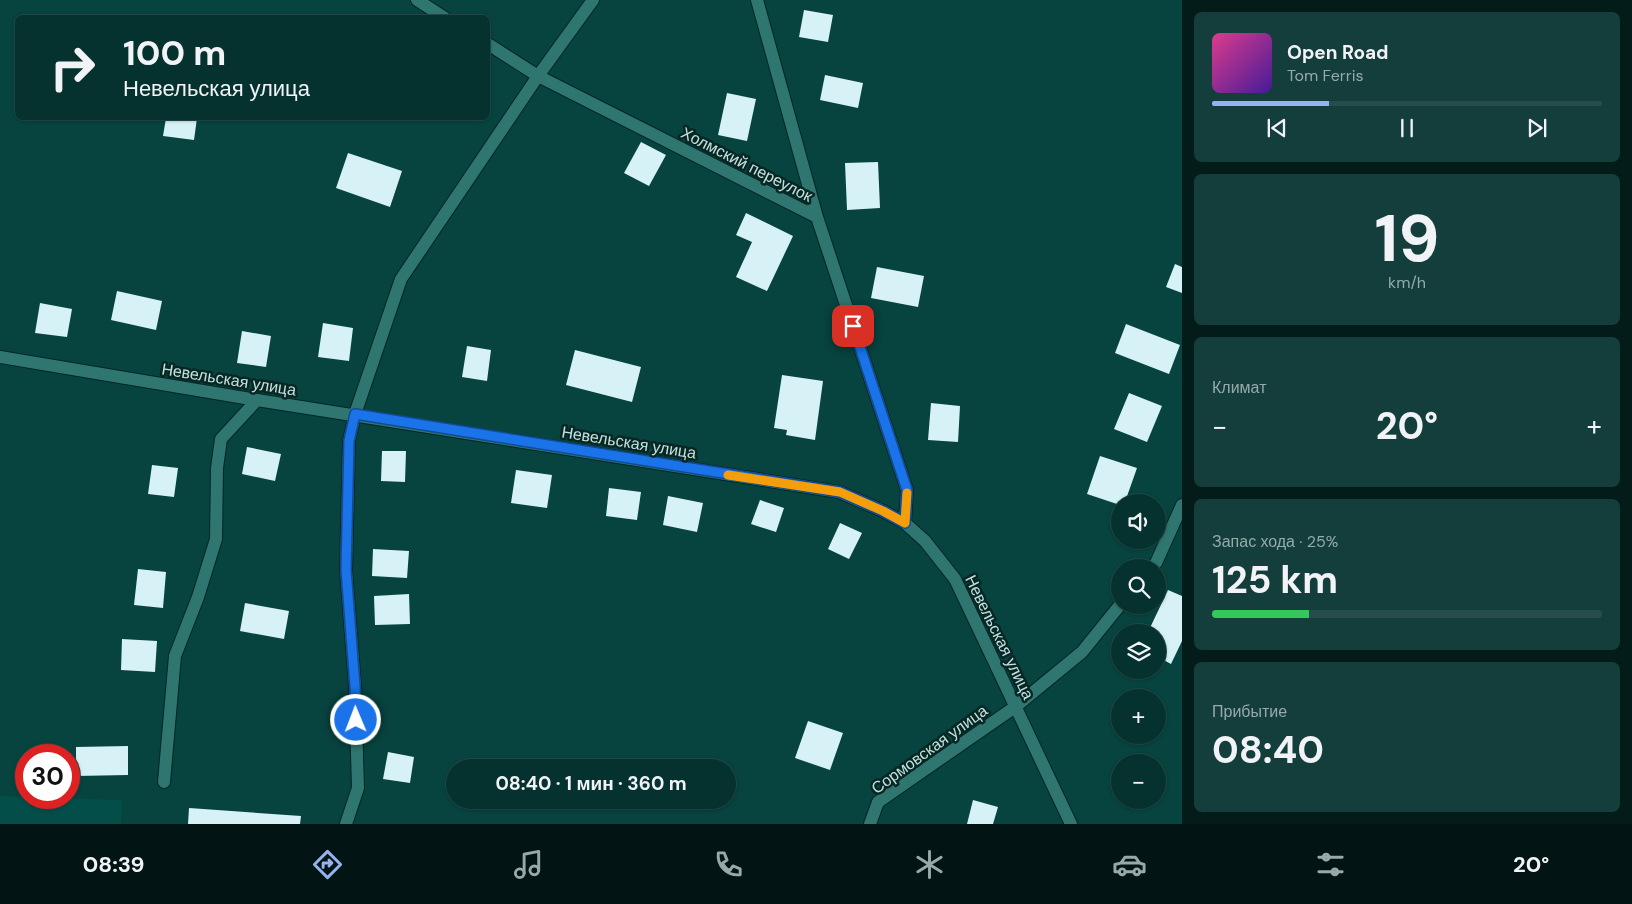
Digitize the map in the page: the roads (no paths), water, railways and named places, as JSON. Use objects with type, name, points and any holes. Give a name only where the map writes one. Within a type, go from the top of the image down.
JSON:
[{"type":"street","points":[[417,0],[440,15]]},
{"type":"street","points":[[346,824],[358,788],[355,686],[346,570],[349,441],[355,414],[401,279],[538,76],[593,0]]},
{"type":"street","points":[[757,0],[817,217]]},
{"type":"street","name":"Холмский переулок","points":[[490,45],[538,76],[817,217],[907,490],[905,523]]},
{"type":"street","name":"Невельская улица","points":[[0,358],[840,492],[905,523],[926,541],[955,579],[1071,824]]},
{"type":"street","points":[[164,782],[175,656],[198,597],[216,539],[217,468],[221,439],[257,400]]},
{"type":"street","points":[[1158,559],[1182,505]]},
{"type":"street","name":"Сормовская улица","points":[[870,824],[878,802],[1015,707],[1082,652],[1113,614]]}]
